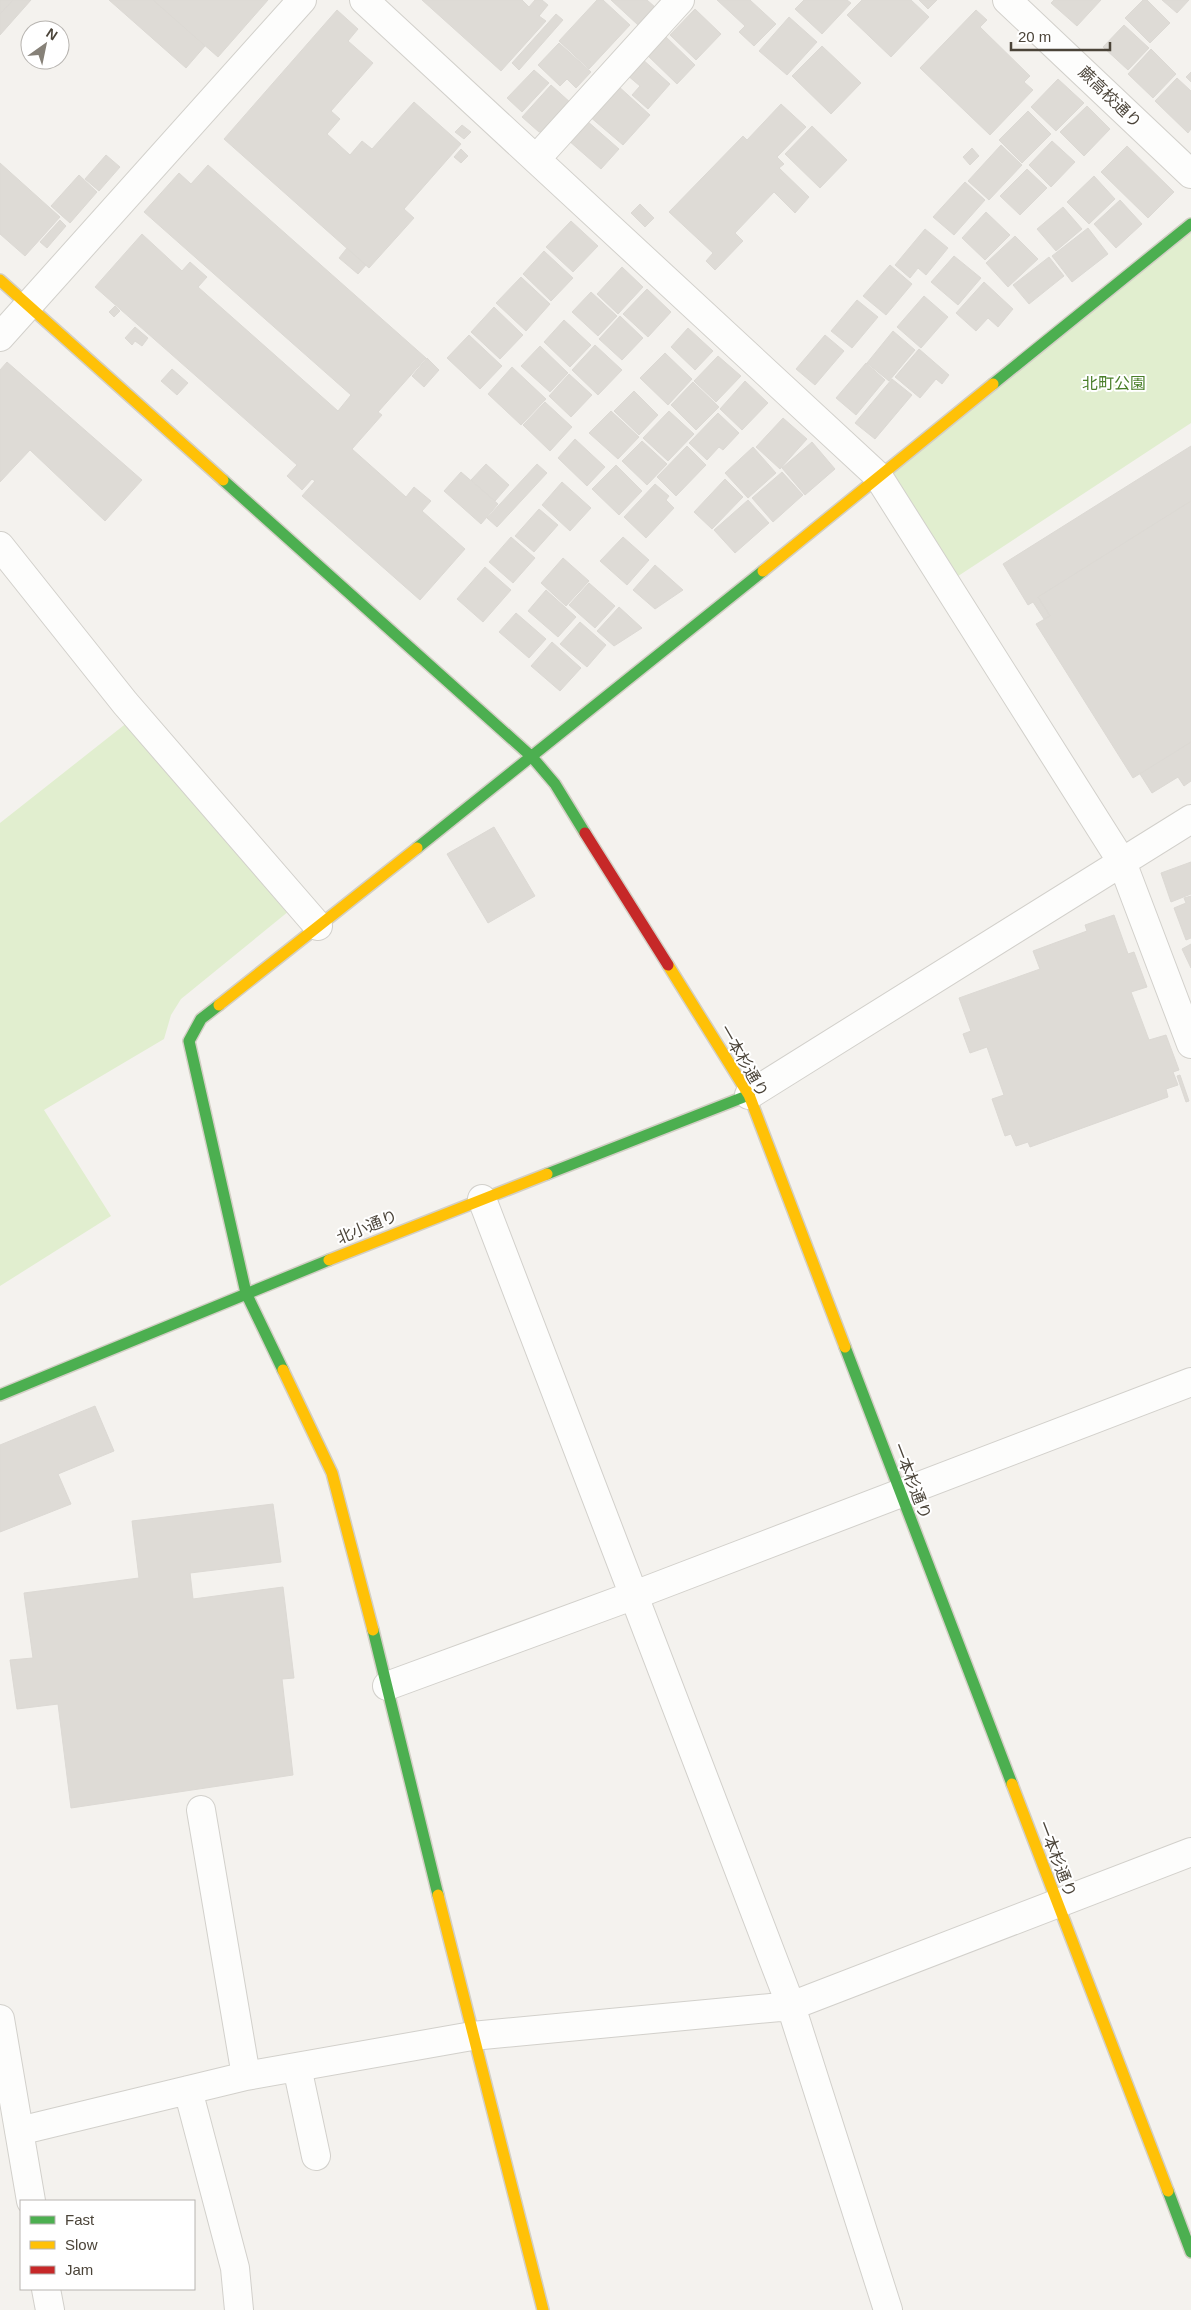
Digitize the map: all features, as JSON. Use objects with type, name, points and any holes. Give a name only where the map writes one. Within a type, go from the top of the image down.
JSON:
[{"type":"street","points":[[0,337],[302,0]]},
{"type":"street","points":[[364,0],[878,476],[1122,862],[1191,1044]]},
{"type":"street","points":[[536,159],[680,0]]},
{"type":"street","name":"蕨高校通り","points":[[1007,0],[1191,174]]},
{"type":"street","points":[[543,2310],[472,2036],[387,1686],[332,1473],[246,1292],[189,1041],[201,1019],[532,757],[1191,224]]},
{"type":"street","points":[[0,280],[29,306]]},
{"type":"street","name":"一本杉通り","points":[[29,306],[532,757],[555,784],[748,1095],[899,1494],[1191,2252]]},
{"type":"street","points":[[0,546],[125,703],[318,926]]},
{"type":"street","points":[[748,1095],[1191,819]]},
{"type":"street","name":"北小通り","points":[[0,1395],[246,1292],[748,1095]]},
{"type":"street","points":[[482,1199],[632,1596],[791,2006],[888,2310]]},
{"type":"street","points":[[387,1686],[632,1596],[1191,1382]]},
{"type":"street","points":[[201,1810],[246,2076]]},
{"type":"street","points":[[19,2131],[246,2076],[472,2036],[791,2006],[1191,1852]]},
{"type":"street","points":[[0,2020],[4,2070],[19,2131],[31,2200]]},
{"type":"street","points":[[297,2067],[316,2156]]},
{"type":"street","points":[[188,2090],[235,2268],[238,2310]]},
{"type":"street","points":[[46,2290],[50,2310]]},
{"type":"green space","name":"北町公園","points":[[1191,224],[1191,423],[946,584],[878,476]]},
{"type":"green space","points":[[128,722],[289,911],[181,999],[171,1015],[164,1039],[44,1110],[111,1216],[0,1286],[0,823]]},
{"type":"building","points":[[0,0],[13,0],[0,14]]},
{"type":"building","points":[[13,0],[31,0],[0,35],[0,14]]},
{"type":"building","points":[[109,0],[153,0],[205,46],[186,68]]},
{"type":"building","points":[[153,0],[268,0],[218,57]]},
{"type":"building","points":[[422,0],[522,0],[529,7],[535,0],[542,0],[548,5],[539,16],[546,21],[501,71]]},
{"type":"building","points":[[597,0],[603,0],[630,25],[589,69],[559,41]]},
{"type":"building","points":[[611,0],[647,0],[655,7],[638,25]]},
{"type":"building","points":[[717,0],[750,0],[776,24],[754,46],[739,32],[745,26]]},
{"type":"building","points":[[804,0],[847,0],[851,3],[822,34],[795,9]]},
{"type":"building","points":[[862,0],[911,0],[929,17],[891,57],[847,15]]},
{"type":"building","points":[[919,0],[937,0],[928,9]]},
{"type":"building","points":[[1054,0],[1101,0],[1077,26],[1051,3]]},
{"type":"building","points":[[1143,0],[1147,0],[1170,23],[1150,43],[1125,18]]},
{"type":"building","points":[[1162,0],[1189,0],[1177,13]]},
{"type":"building","points":[[695,9],[721,34],[696,60],[670,35]]},
{"type":"building","points":[[337,10],[358,29],[348,41],[373,63],[331,111],[340,119],[327,134],[350,155],[362,141],[372,149],[414,102],[461,144],[404,209],[414,218],[369,268],[224,139]]},
{"type":"building","points":[[976,10],[987,20],[980,27],[1030,76],[1024,82],[1033,90],[990,135],[920,68]]},
{"type":"building","points":[[556,14],[563,20],[519,70],[512,63]]},
{"type":"building","points":[[789,17],[817,42],[787,75],[759,51]]},
{"type":"building","points":[[1124,25],[1149,48],[1128,70],[1103,47]]},
{"type":"building","points":[[664,35],[695,65],[677,84],[646,54]]},
{"type":"building","points":[[559,43],[591,72],[576,88],[567,79],[560,86],[538,65]]},
{"type":"building","points":[[822,46],[861,83],[831,114],[792,76]]},
{"type":"building","points":[[1151,49],[1176,74],[1153,98],[1128,74]]},
{"type":"building","points":[[641,58],[670,84],[648,109],[632,95],[640,86],[627,75]]},
{"type":"building","points":[[534,70],[549,83],[522,112],[507,98]]},
{"type":"building","points":[[1191,72],[1191,82],[1186,77]]},
{"type":"building","points":[[1177,78],[1191,91],[1191,129],[1188,133],[1155,101]]},
{"type":"building","points":[[1058,79],[1084,103],[1056,131],[1031,107]]},
{"type":"building","points":[[551,85],[572,104],[546,131],[539,132],[522,117]]},
{"type":"building","points":[[617,85],[650,115],[623,145],[589,116]]},
{"type":"building","points":[[781,104],[806,127],[777,157],[784,164],[779,168],[809,197],[795,213],[774,192],[735,233],[743,241],[715,270],[706,261],[713,253],[669,212],[743,136],[747,140]]},
{"type":"building","points":[[1087,106],[1110,129],[1084,156],[1060,132]]},
{"type":"building","points":[[1028,111],[1051,134],[1022,163],[999,140]]},
{"type":"building","points":[[586,120],[619,149],[601,169],[568,140]]},
{"type":"building","points":[[462,125],[471,132],[464,139],[455,132]]},
{"type":"building","points":[[812,126],[847,160],[820,188],[785,154]]},
{"type":"building","points":[[1052,141],[1075,162],[1051,187],[1029,165]]},
{"type":"building","points":[[1001,145],[1022,165],[989,200],[968,181]]},
{"type":"building","points":[[1127,146],[1174,192],[1148,218],[1101,172]]},
{"type":"building","points":[[972,148],[979,156],[970,165],[963,157]]},
{"type":"building","points":[[461,149],[468,156],[461,163],[454,157]]},
{"type":"building","points":[[106,155],[120,167],[99,191],[85,179]]},
{"type":"building","points":[[0,163],[60,217],[25,256],[0,234]]},
{"type":"building","points":[[208,165],[426,358],[378,412],[382,415],[352,449],[406,497],[414,487],[431,501],[422,511],[465,549],[420,600],[302,496],[315,481],[312,479],[302,490],[287,476],[297,465],[95,287],[142,234],[182,271],[190,262],[207,277],[198,287],[338,411],[351,395],[144,212],[179,173],[191,184]]},
{"type":"building","points":[[1027,169],[1047,188],[1020,215],[1000,196]]},
{"type":"building","points":[[79,175],[97,192],[70,223],[51,206]]},
{"type":"building","points":[[1094,176],[1115,199],[1089,224],[1067,202]]},
{"type":"building","points":[[965,182],[985,200],[954,235],[933,217]]},
{"type":"building","points":[[1120,200],[1142,224],[1116,248],[1094,224]]},
{"type":"building","points":[[640,204],[654,218],[645,227],[631,213]]},
{"type":"building","points":[[1063,207],[1082,229],[1056,251],[1037,229]]},
{"type":"building","points":[[986,212],[1010,235],[985,260],[962,238]]},
{"type":"building","points":[[60,220],[66,226],[47,248],[40,242]]},
{"type":"building","points":[[571,221],[598,246],[573,272],[546,247]]},
{"type":"building","points":[[1088,228],[1108,254],[1072,282],[1052,256]]},
{"type":"building","points":[[925,229],[948,248],[926,275],[918,268],[910,278],[895,265]]},
{"type":"building","points":[[1015,236],[1038,259],[1008,287],[986,263]]},
{"type":"building","points":[[347,248],[366,265],[358,274],[339,258]]},
{"type":"building","points":[[544,251],[573,278],[551,301],[523,274]]},
{"type":"building","points":[[954,256],[981,278],[958,305],[931,282]]},
{"type":"building","points":[[1049,257],[1064,276],[1029,304],[1013,285]]},
{"type":"building","points":[[890,265],[912,284],[886,315],[863,296]]},
{"type":"building","points":[[622,267],[643,287],[618,314],[597,294]]},
{"type":"building","points":[[521,277],[550,304],[526,331],[496,303]]},
{"type":"building","points":[[984,282],[1013,309],[998,327],[988,318],[976,331],[956,313]]},
{"type":"building","points":[[647,289],[671,312],[648,337],[623,314]]},
{"type":"building","points":[[591,292],[617,316],[598,336],[572,312]]},
{"type":"building","points":[[924,296],[948,317],[921,348],[897,327]]},
{"type":"building","points":[[857,300],[878,317],[852,348],[831,331]]},
{"type":"building","points":[[115,306],[120,311],[114,317],[109,312]]},
{"type":"building","points":[[494,307],[523,335],[500,359],[471,332]]},
{"type":"building","points":[[620,316],[643,338],[622,360],[599,339]]},
{"type":"building","points":[[564,320],[591,345],[570,367],[544,342]]},
{"type":"building","points":[[135,327],[148,338],[142,346],[135,341],[132,345],[125,338]]},
{"type":"building","points":[[688,328],[713,351],[695,370],[671,347]]},
{"type":"building","points":[[893,331],[915,350],[889,381],[867,363]]},
{"type":"building","points":[[469,335],[502,366],[480,389],[447,358]]},
{"type":"building","points":[[825,335],[844,351],[815,385],[796,369]]},
{"type":"building","points":[[595,345],[622,370],[598,395],[572,370]]},
{"type":"building","points":[[540,346],[568,373],[550,392],[521,366]]},
{"type":"building","points":[[919,349],[949,375],[942,384],[936,379],[920,398],[895,377]]},
{"type":"building","points":[[665,353],[692,379],[668,405],[640,378]]},
{"type":"building","points":[[718,356],[741,376],[716,402],[694,381]]},
{"type":"building","points":[[427,358],[439,370],[424,387],[412,376]]},
{"type":"building","points":[[7,362],[142,480],[105,521],[30,450],[0,482],[0,370]]},
{"type":"building","points":[[866,363],[885,380],[856,415],[836,398]]},
{"type":"building","points":[[512,367],[546,399],[521,425],[488,394]]},
{"type":"building","points":[[172,369],[188,383],[177,395],[161,381]]},
{"type":"building","points":[[569,374],[592,395],[571,417],[549,396]]},
{"type":"building","points":[[892,379],[912,395],[875,439],[855,423]]},
{"type":"building","points":[[745,381],[768,403],[742,430],[720,409]]},
{"type":"building","points":[[693,382],[719,407],[696,430],[671,405]]},
{"type":"building","points":[[634,391],[658,415],[639,435],[614,411]]},
{"type":"building","points":[[545,402],[572,427],[550,451],[523,425]]},
{"type":"building","points":[[611,411],[639,437],[618,459],[589,433]]},
{"type":"building","points":[[669,411],[694,434],[668,461],[643,438]]},
{"type":"building","points":[[718,413],[739,433],[723,450],[719,447],[707,460],[689,443]]},
{"type":"building","points":[[783,418],[807,439],[780,469],[756,447]]},
{"type":"building","points":[[575,439],[605,467],[587,486],[558,458]]},
{"type":"building","points":[[642,441],[667,464],[647,485],[622,461]]},
{"type":"building","points":[[812,442],[835,469],[805,495],[782,468]]},
{"type":"building","points":[[687,446],[706,465],[676,496],[657,477]]},
{"type":"building","points":[[1191,446],[1191,501],[1038,597],[1050,616],[1044,619],[1033,602],[1028,605],[1003,564]]},
{"type":"building","points":[[753,447],[776,473],[748,498],[725,473]]},
{"type":"building","points":[[486,464],[509,485],[495,501],[471,480]]},
{"type":"building","points":[[537,464],[547,473],[497,527],[487,518]]},
{"type":"building","points":[[616,465],[642,491],[619,515],[592,489]]},
{"type":"building","points":[[461,472],[498,504],[481,524],[444,491]]},
{"type":"building","points":[[782,472],[803,495],[773,522],[752,498]]},
{"type":"building","points":[[725,479],[743,497],[712,529],[694,512]]},
{"type":"building","points":[[562,482],[591,508],[570,531],[542,505]]},
{"type":"building","points":[[655,484],[669,496],[666,500],[674,508],[646,538],[624,517]]},
{"type":"building","points":[[748,500],[769,523],[735,553],[714,530]]},
{"type":"building","points":[[1191,501],[1191,742],[1133,778],[1036,624],[1050,616],[1038,597]]},
{"type":"building","points":[[539,509],[558,525],[534,552],[515,536]]},
{"type":"building","points":[[511,537],[535,558],[513,583],[489,562]]},
{"type":"building","points":[[623,537],[649,560],[627,585],[600,561]]},
{"type":"building","points":[[563,558],[589,581],[566,606],[541,583]]},
{"type":"building","points":[[655,565],[683,590],[655,609],[633,590]]},
{"type":"building","points":[[485,567],[511,590],[483,622],[457,599]]},
{"type":"building","points":[[589,583],[615,606],[595,628],[569,605]]},
{"type":"building","points":[[546,590],[576,617],[558,637],[528,611]]},
{"type":"building","points":[[619,607],[642,628],[614,646],[597,631]]},
{"type":"building","points":[[516,613],[546,639],[529,658],[499,632]]},
{"type":"building","points":[[580,622],[606,645],[587,667],[560,644]]},
{"type":"building","points":[[552,642],[581,668],[560,691],[531,666]]},
{"type":"building","points":[[1191,742],[1191,781],[1184,786],[1178,777],[1152,793],[1140,774]]},
{"type":"building","points":[[494,827],[535,896],[488,923],[447,854]]},
{"type":"building","points":[[1191,862],[1191,894],[1171,902],[1161,873]]},
{"type":"building","points":[[1191,896],[1191,938],[1186,940],[1174,908],[1186,903],[1184,898]]},
{"type":"building","points":[[1114,915],[1128,954],[1134,952],[1147,987],[1131,992],[1149,1040],[1166,1035],[1179,1070],[1173,1072],[1178,1085],[1166,1089],[1168,1097],[1030,1147],[1028,1142],[1016,1146],[1011,1134],[1005,1136],[992,1099],[1004,1095],[987,1047],[970,1053],[963,1034],[971,1031],[959,998],[1040,969],[1033,951],[1087,931],[1085,925]]},
{"type":"building","points":[[1191,944],[1191,968],[1182,949]]},
{"type":"building","points":[[1180,1075],[1189,1101],[1186,1102],[1177,1076]]},
{"type":"building","points":[[95,1406],[114,1451],[58,1474],[71,1504],[0,1532],[0,1445]]},
{"type":"building","points":[[273,1504],[281,1562],[190,1573],[193,1599],[283,1587],[294,1678],[282,1679],[293,1775],[71,1808],[58,1704],[17,1709],[10,1660],[33,1658],[24,1593],[139,1578],[132,1521]]},
{"type":"traffic: fast","points":[[993,384],[1191,224]]},
{"type":"traffic: fast","points":[[223,480],[532,757],[555,784],[585,833]]},
{"type":"traffic: fast","points":[[417,848],[763,571]]},
{"type":"traffic: fast","points":[[219,1005],[201,1019],[189,1041],[246,1293],[283,1370]]},
{"type":"traffic: fast","points":[[547,1174],[749,1095]]},
{"type":"traffic: fast","points":[[0,1395],[329,1260]]},
{"type":"traffic: fast","points":[[845,1347],[1012,1784]]},
{"type":"traffic: fast","points":[[373,1630],[438,1895]]},
{"type":"traffic: fast","points":[[1168,2191],[1191,2252]]},
{"type":"traffic: slow","points":[[0,280],[223,480]]},
{"type":"traffic: slow","points":[[763,571],[993,384]]},
{"type":"traffic: slow","points":[[219,1005],[417,848]]},
{"type":"traffic: slow","points":[[668,965],[749,1095],[845,1347]]},
{"type":"traffic: slow","points":[[329,1260],[547,1174]]},
{"type":"traffic: slow","points":[[283,1370],[332,1473],[373,1630]]},
{"type":"traffic: slow","points":[[1012,1784],[1168,2191]]},
{"type":"traffic: slow","points":[[438,1895],[543,2310]]},
{"type":"traffic: jam","points":[[585,833],[668,965]]}]
